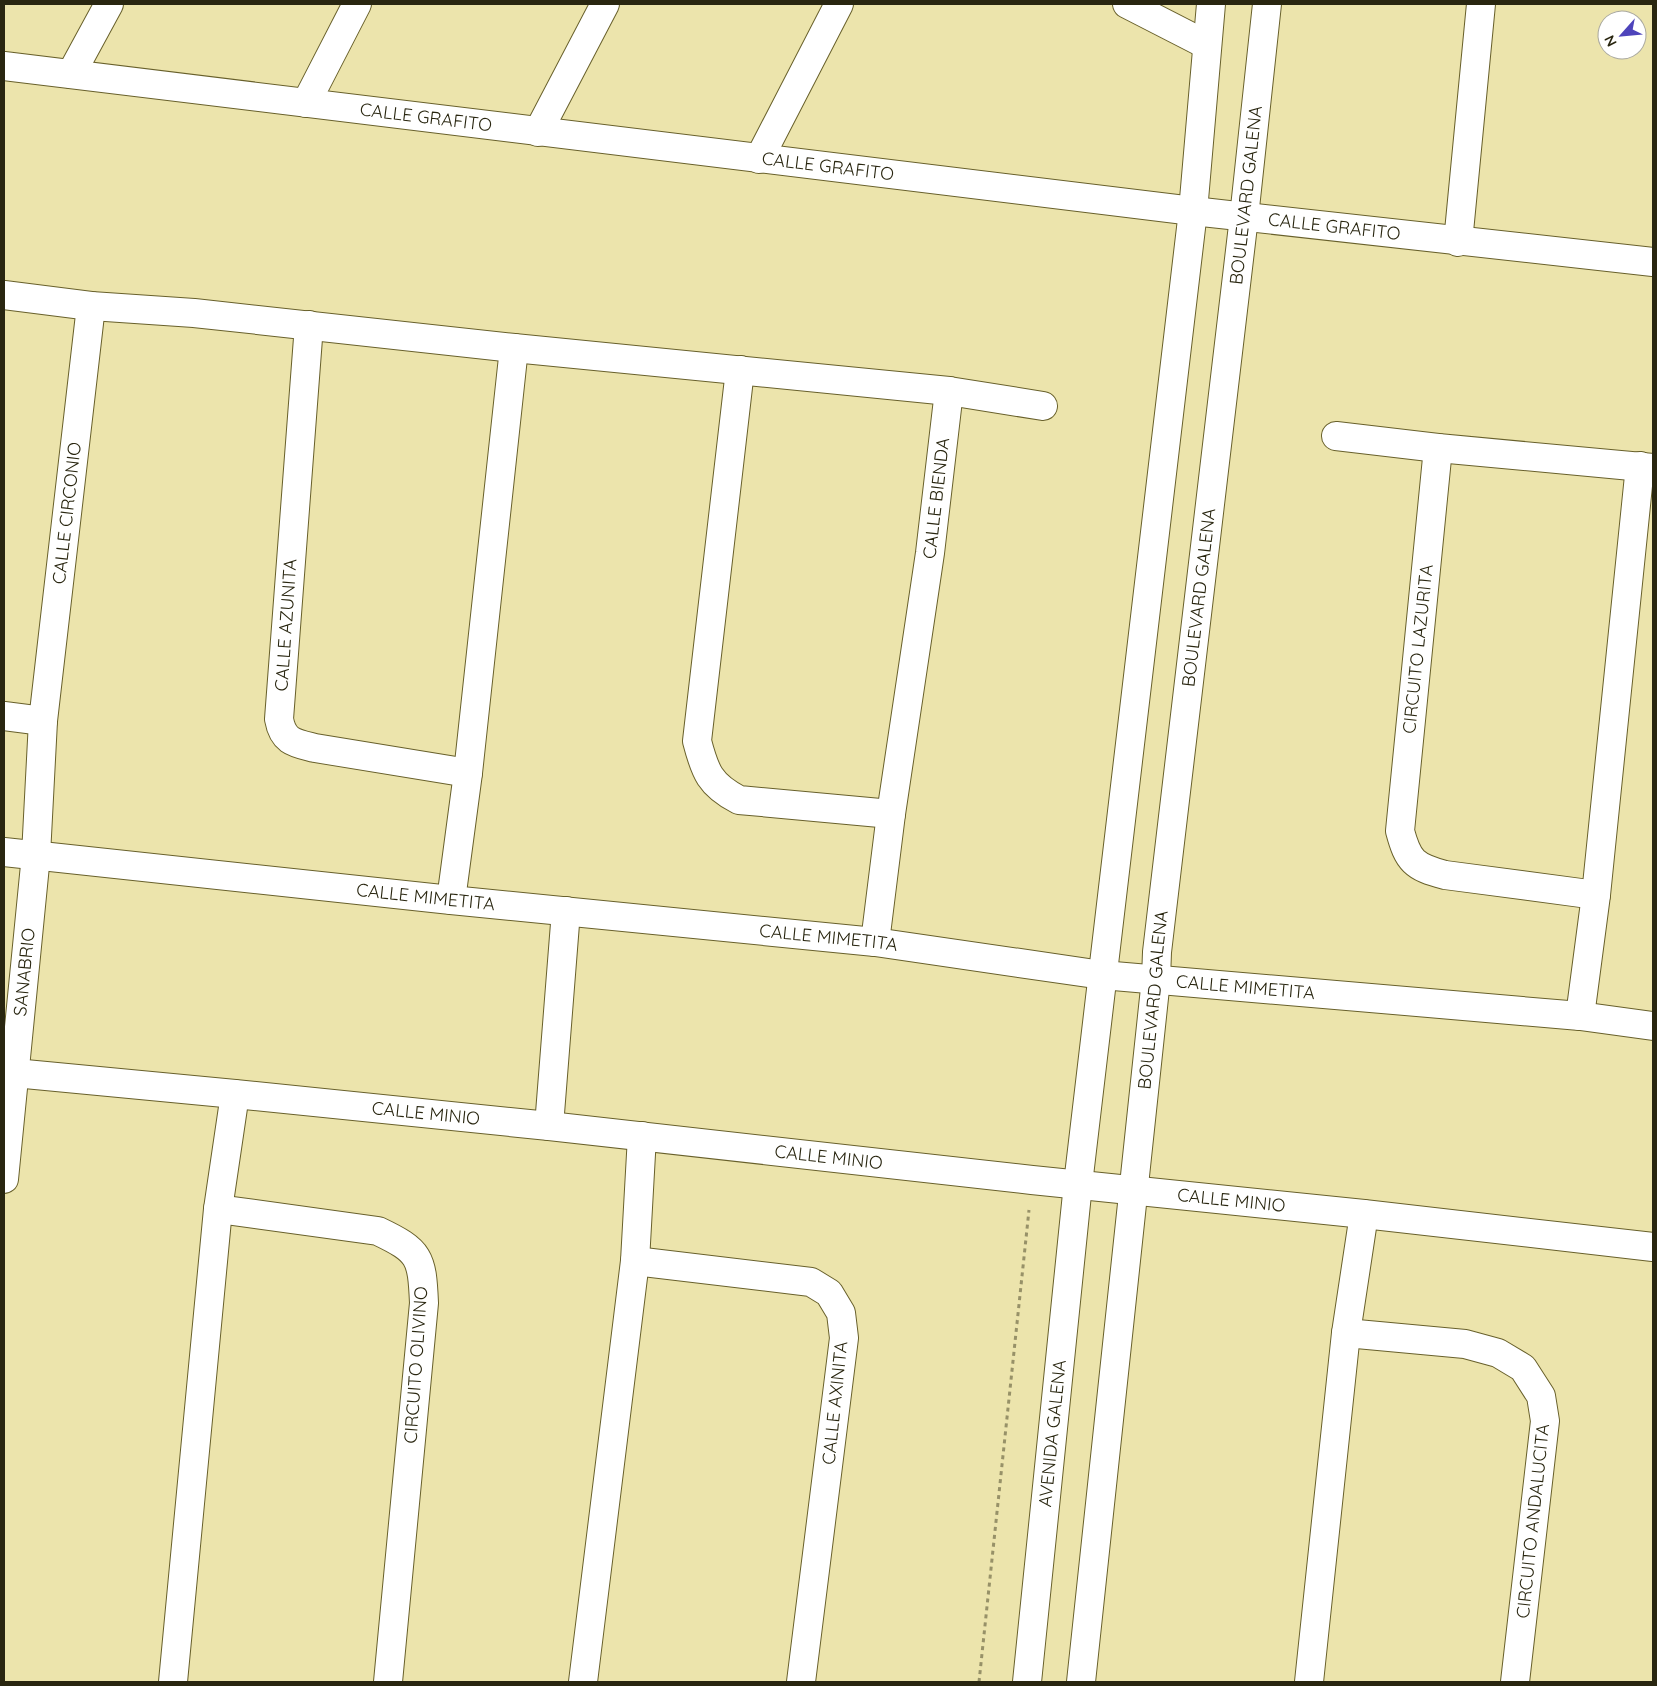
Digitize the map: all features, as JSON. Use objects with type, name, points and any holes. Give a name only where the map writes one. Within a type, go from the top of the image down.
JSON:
[{"type":"street","points":[[71,74],[108,4]]},
{"type":"street","points":[[306,103],[357,4]]},
{"type":"street","points":[[538,132],[605,4]]},
{"type":"street","points":[[759,159],[839,4]]},
{"type":"street","points":[[1127,4],[1207,44]]},
{"type":"street","points":[[1078,1184],[1193,212],[1211,4]]},
{"type":"street","name":"BOULEVARD GALENA","points":[[1132,1190],[1156,979],[1157,952],[1244,218],[1267,4]]},
{"type":"street","points":[[1458,242],[1481,4]]},
{"type":"street","name":"CALLE GRAFITO","points":[[4,66],[1193,212],[1653,262]]},
{"type":"street","points":[[4,295],[91,306],[194,313],[514,348],[622,357],[950,391],[1043,406]]},
{"type":"street","name":"CALLE CIRCONIO","points":[[36,856],[43,721],[91,306]]},
{"type":"street","name":"CALLE AZUNITA","points":[[309,325],[279,719],[281,729],[288,740],[297,744],[468,773]]},
{"type":"street","points":[[450,900],[468,773],[514,348]]},
{"type":"street","points":[[740,370],[697,741],[702,760],[709,776],[725,793],[739,800],[891,814]]},
{"type":"street","name":"CALLE BIENDA","points":[[875,942],[891,814],[930,553],[950,391]]},
{"type":"street","points":[[1336,436],[1438,448],[1646,467],[1580,1016]]},
{"type":"street","name":"CIRCUITO LAZURITA","points":[[1438,448],[1400,831],[1405,850],[1412,861],[1428,871],[1445,875],[1596,895]]},
{"type":"street","points":[[4,716],[43,721]]},
{"type":"street","name":"CALLE MIMETITA","points":[[4,852],[450,900],[875,942],[1102,975],[1580,1016],[1653,1026]]},
{"type":"street","name":"SANABRIO","points":[[4,1179],[9,1073],[36,856]]},
{"type":"street","points":[[549,1126],[566,911]]},
{"type":"street","name":"CALLE MINIO","points":[[9,1073],[549,1126],[1653,1247]]},
{"type":"street","points":[[173,1682],[218,1209],[235,1094]]},
{"type":"street","points":[[583,1682],[635,1261],[642,1136]]},
{"type":"street","name":"AVENIDA GALENA","points":[[1027,1682],[1078,1184]]},
{"type":"street","points":[[1081,1682],[1132,1190]]},
{"type":"street","name":"CIRCUITO OLIVINO","points":[[218,1209],[378,1231],[401,1242],[417,1256],[423,1277],[424,1303],[388,1682]]},
{"type":"street","points":[[1309,1682],[1346,1332],[1364,1214]]},
{"type":"street","name":"CALLE AXINITA","points":[[635,1261],[811,1282],[829,1293],[841,1313],[844,1338],[801,1682]]},
{"type":"street","name":"CIRCUITO ANDALUCITA","points":[[1346,1332],[1465,1344],[1498,1353],[1522,1368],[1541,1396],[1545,1421],[1515,1682]]},
{"type":"path","points":[[979,1682],[1032,1180]]}]
